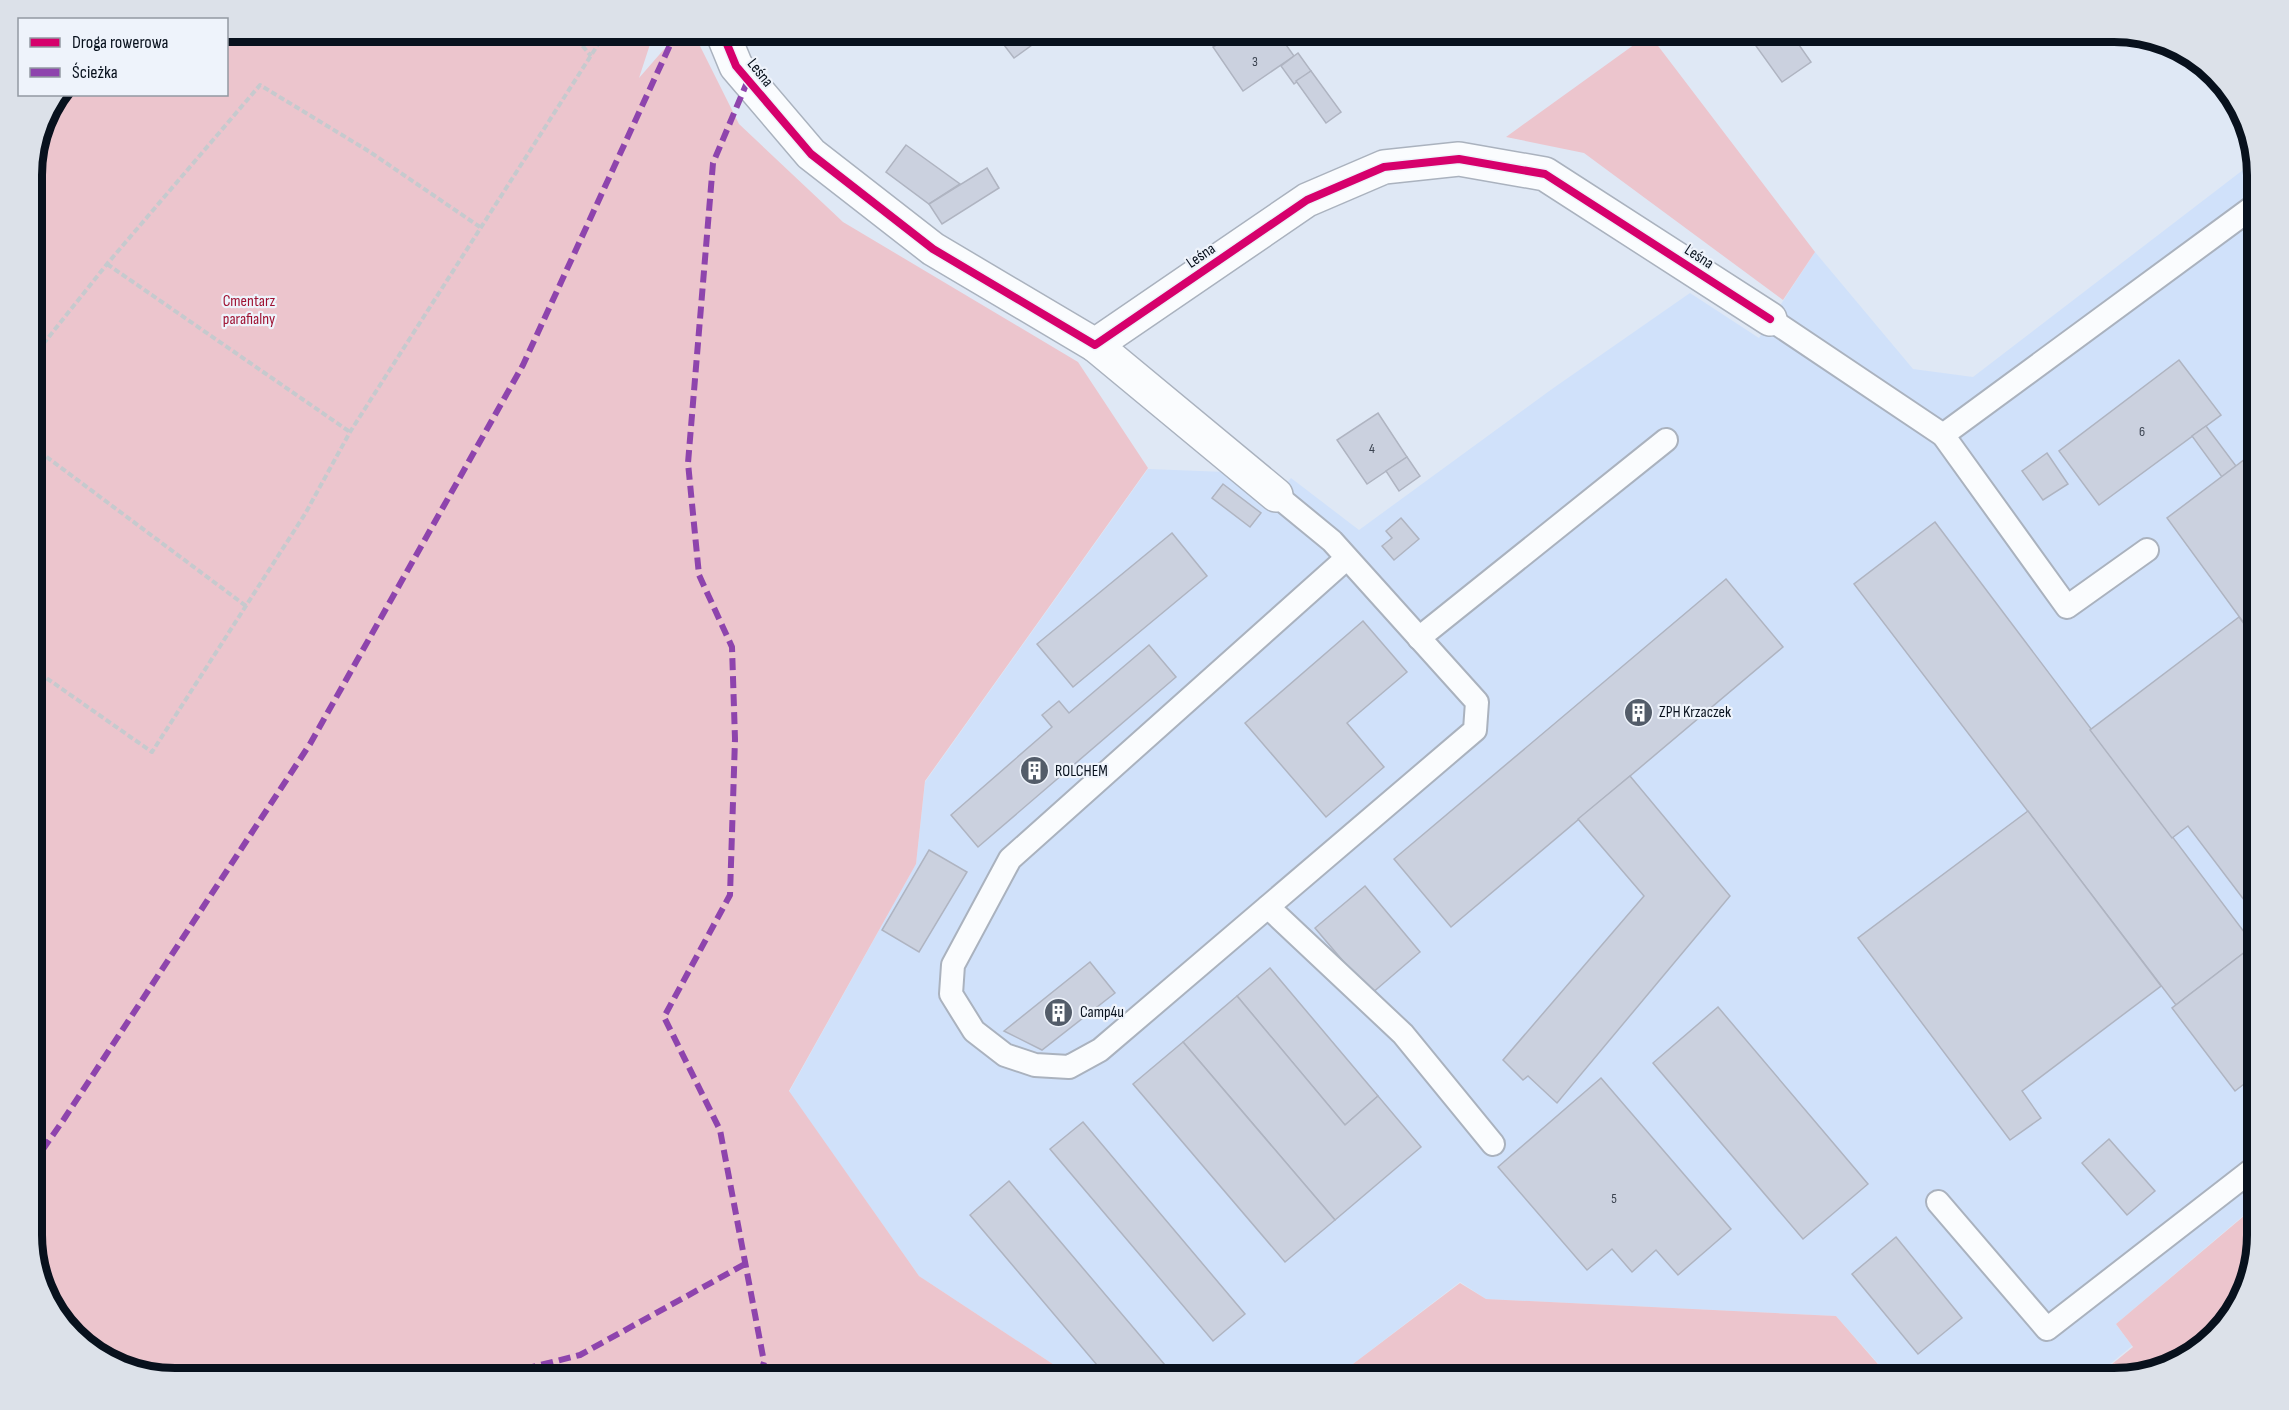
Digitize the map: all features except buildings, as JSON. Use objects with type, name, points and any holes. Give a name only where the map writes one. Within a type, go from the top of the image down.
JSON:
[{"type":"street","name":"Leśna","points":[[726,42],[736,66],[811,154],[933,249],[1095,345],[1276,495]]},
{"type":"street","name":"Leśna","points":[[1095,345],[1307,200],[1384,167],[1459,159],[1545,174],[1770,320]]},
{"type":"lane","points":[[1943,435],[2247,211]]},
{"type":"lane","points":[[1770,320],[1943,435],[2067,607],[2147,550]]},
{"type":"lane","points":[[1419,638],[1666,440]]},
{"type":"lane","points":[[1276,495],[1332,541],[1477,702],[1475,730],[1100,1050],[1069,1067],[1035,1065],[1005,1055],[974,1030],[951,994],[953,965],[1010,859],[1347,558]]},
{"type":"lane","points":[[1268,907],[1403,1034],[1493,1144]]},
{"type":"lane","points":[[1938,1202],[2047,1329],[2247,1174]]},
{"type":"path","points":[[579,42],[591,56]]},
{"type":"path","points":[[42,675],[152,752],[305,514],[350,432],[600,42]]},
{"type":"path","points":[[42,345],[107,264],[260,85],[370,152],[480,227]]},
{"type":"path","points":[[107,264],[350,432]]},
{"type":"path","points":[[42,453],[246,606]]},
{"type":"shaded area","points":[[2247,167],[2247,1213],[2116,1324],[2132,1346],[2105,1368],[1882,1368],[1836,1316],[1486,1299],[1460,1282],[1348,1368],[1059,1368],[919,1276],[789,1092],[916,864],[925,782],[1148,469],[1226,472],[1267,506],[1291,478],[1359,530],[1552,389],[1690,293],[1759,338],[1815,252],[1913,369],[1973,377]]},
{"type":"green space","name":"Cmentarz parafialny","points":[[228,42],[651,42],[639,78],[670,42],[698,42],[739,124],[843,222],[1078,362],[1148,468],[925,781],[916,864],[789,1091],[919,1276],[1059,1368],[175,1368],[157,1367],[124,1358],[94,1341],[69,1316],[52,1286],[42,1244],[42,166],[49,132],[68,96],[228,96]]},
{"type":"green space","points":[[1638,42],[1655,42],[1815,252],[1783,300],[1584,153],[1506,137]]},
{"type":"green space","points":[[2247,1213],[2246,1253],[2237,1286],[2220,1316],[2195,1341],[2165,1358],[2149,1363],[2132,1367],[2107,1368],[2133,1347],[2116,1324]]},
{"type":"green space","points":[[1460,1283],[1486,1299],[1836,1316],[1881,1368],[1348,1368]]},
{"type":"marked path","points":[[42,1151],[310,744],[523,365],[671,42]]},
{"type":"marked path","points":[[748,80],[713,163],[688,463],[699,575],[732,647],[735,739],[730,895],[664,1017],[720,1130],[764,1362],[762,1368]]},
{"type":"marked path","points":[[529,1368],[580,1355],[745,1264]]},
{"type":"cycle path","points":[[726,42],[736,66],[811,154],[933,249],[1095,345],[1307,200],[1384,167],[1459,159],[1545,174],[1770,319]]},
{"type":"place","name":"ZPH Krzaczek","points":[[1638,712]]},
{"type":"place","name":"ROLCHEM","points":[[1034,771]]},
{"type":"place","name":"Camp4u","points":[[1059,1012]]}]
